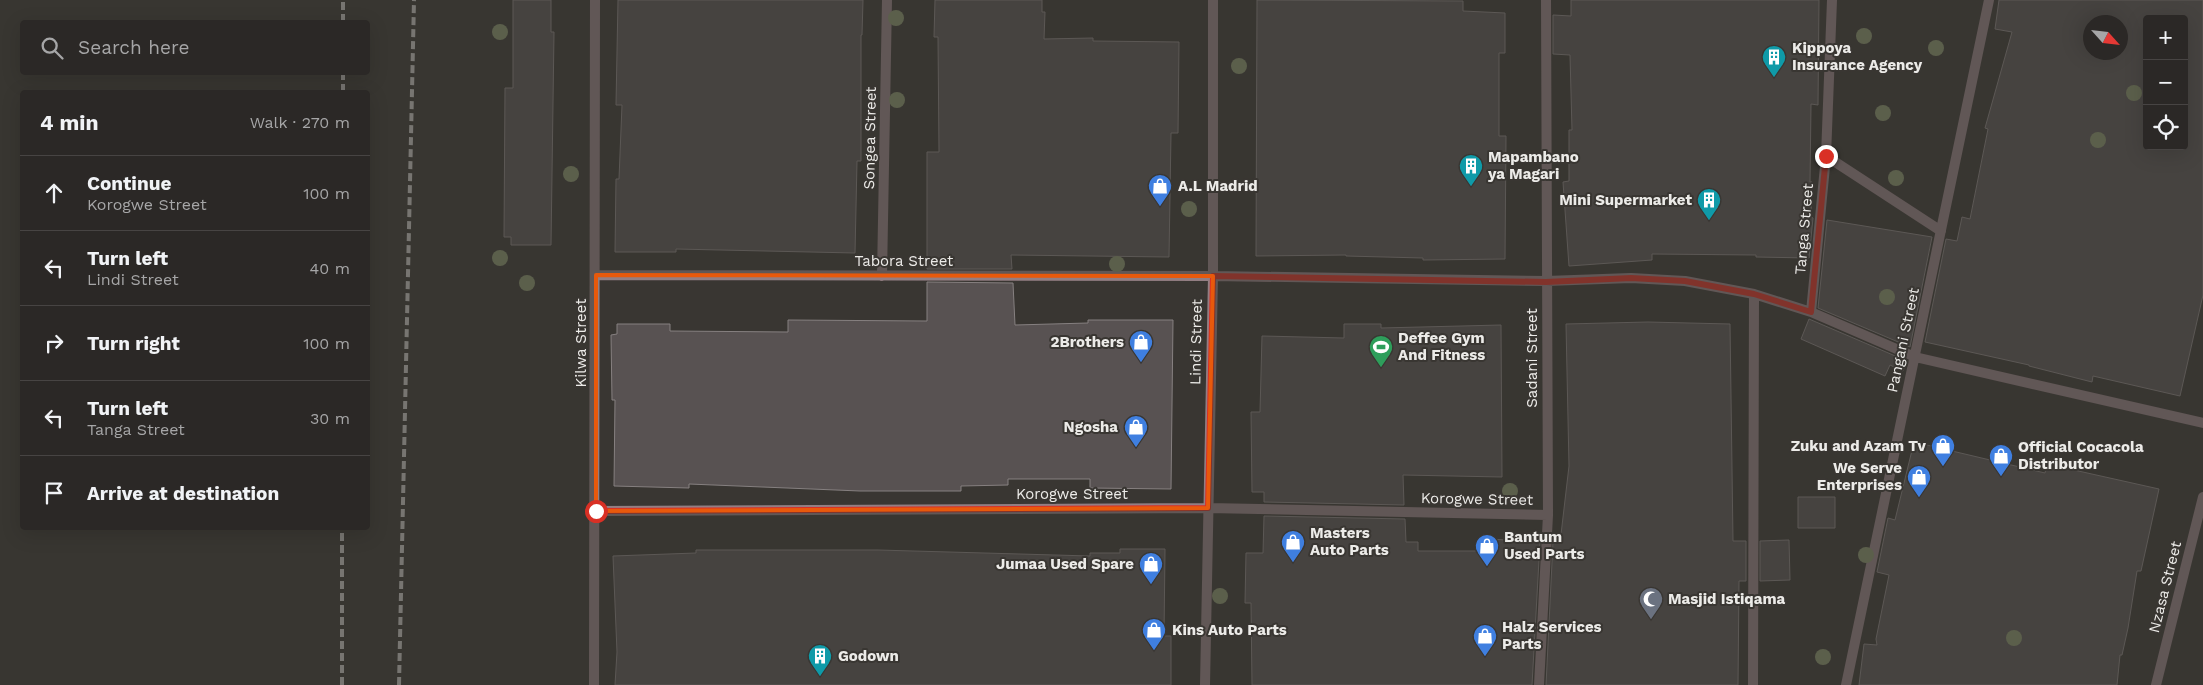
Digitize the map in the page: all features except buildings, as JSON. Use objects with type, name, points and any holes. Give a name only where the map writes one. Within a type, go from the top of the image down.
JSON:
[{"type":"street","name":"Kilwa Street","points":[[594,685],[596,511],[595,0]]},
{"type":"street","name":"Songea Street","points":[[882,276],[887,0]]},
{"type":"street","name":"Lindi Street","points":[[1205,685],[1213,276],[1213,0]]},
{"type":"street","name":"Sadani Street","points":[[1539,685],[1548,515],[1546,0]]},
{"type":"street","name":"Tanga Street","points":[[1811,312],[1826,156],[1832,0]]},
{"type":"street","name":"Pangani Street","points":[[1846,685],[1989,0]]},
{"type":"street","points":[[1826,156],[1941,230]]},
{"type":"street","name":"Tabora Street","points":[[596,275],[1213,276],[1546,282],[1631,278],[1685,281],[1754,294],[1811,312],[1915,357],[2203,422]]},
{"type":"street","points":[[1753,685],[1754,294]]},
{"type":"street","name":"Nzasa Street","points":[[2156,685],[2203,497]]},
{"type":"street","name":"Korogwe Street","points":[[596,511],[1208,508],[1548,515]]},
{"type":"highlighted area","points":[[596,275],[1213,276],[1208,508],[596,511]]},
{"type":"railway","points":[[343,0],[343,20]]},
{"type":"railway","points":[[399,685],[414,0]]},
{"type":"railway","points":[[343,75],[343,90]]},
{"type":"railway","points":[[342,530],[342,685]]},
{"type":"place","name":"Kippoya Insurance Agency","points":[[1774,78]]},
{"type":"place","name":"Mapambano ya Magari","points":[[1471,187]]},
{"type":"place","name":"A.L Madrid","points":[[1160,207]]},
{"type":"place","name":"Mini Supermarket","points":[[1709,221]]},
{"type":"place","name":"2Brothers","points":[[1141,363]]},
{"type":"place","name":"Deffee Gym And Fitness","points":[[1381,368]]},
{"type":"place","name":"Ngosha","points":[[1136,448]]},
{"type":"place","name":"Zuku and Azam Tv","points":[[1943,467]]},
{"type":"place","name":"Official Cocacola Distributor","points":[[2001,477]]},
{"type":"place","name":"We Serve Enterprises","points":[[1919,498]]},
{"type":"place","name":"Masters Auto Parts","points":[[1293,563]]},
{"type":"place","name":"Bantum Used Parts","points":[[1487,567]]},
{"type":"place","name":"Jumaa Used Spare","points":[[1151,585]]},
{"type":"place","name":"Masjid Istiqama","points":[[1651,620]]},
{"type":"place","name":"Kins Auto Parts","points":[[1154,651]]},
{"type":"place","name":"Halz Services Parts","points":[[1485,657]]},
{"type":"place","name":"Godown","points":[[820,677]]},
{"type":"route","points":[[596,511],[1208,508],[1213,276],[1546,282],[1631,278],[1685,281],[1754,294],[1811,312],[1826,156]]}]
